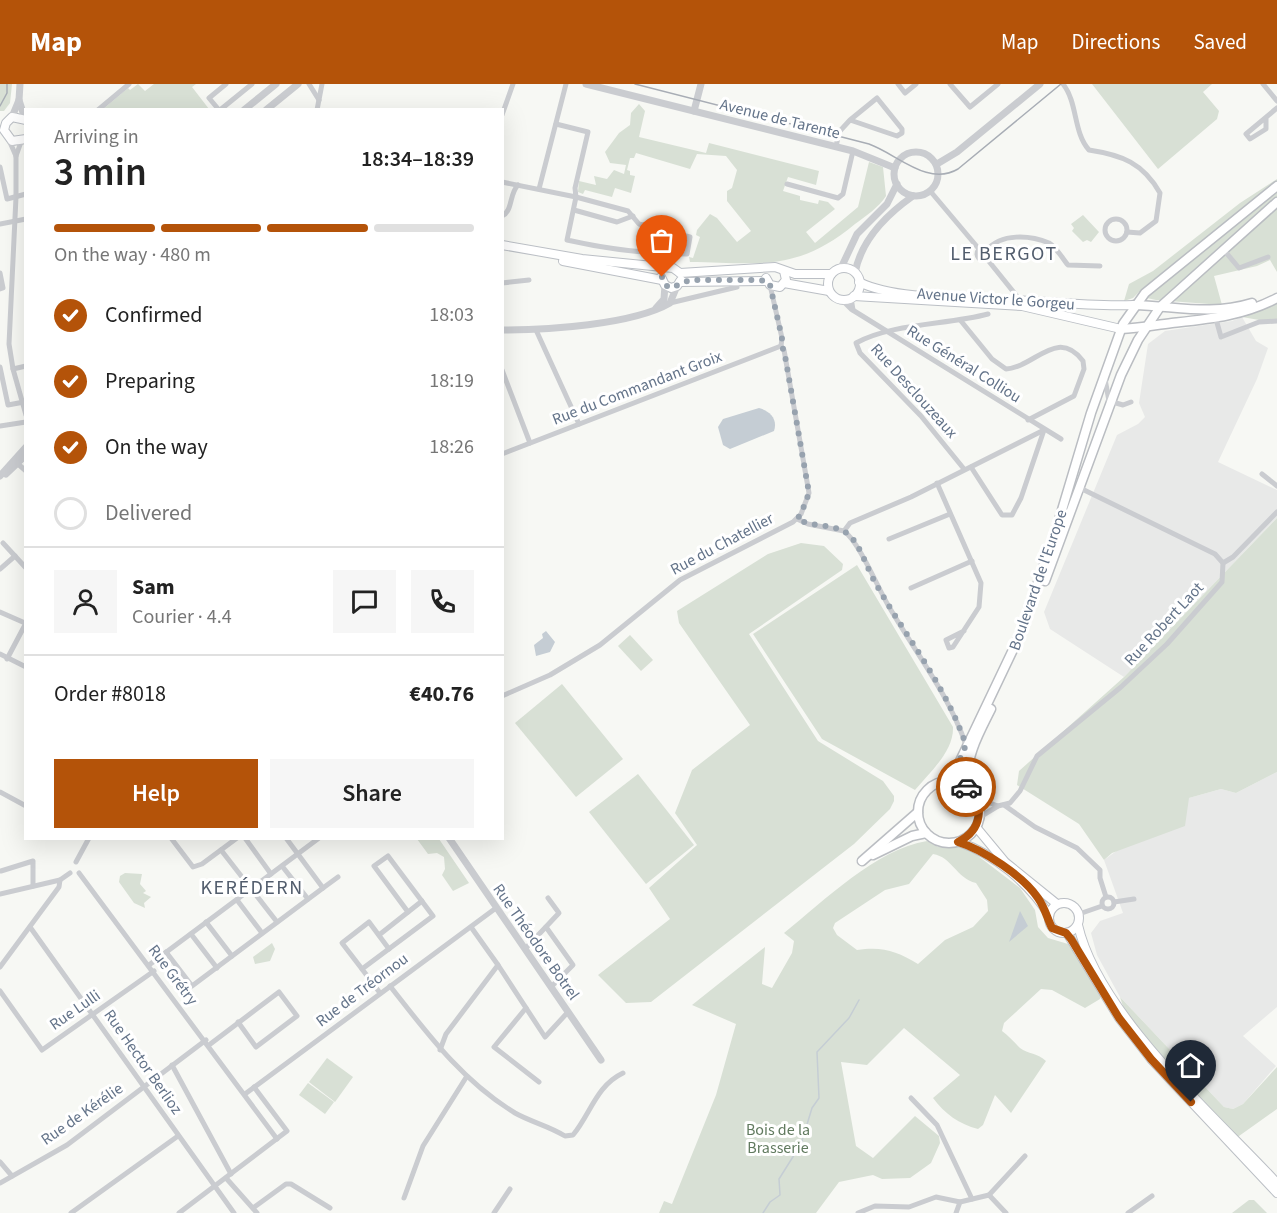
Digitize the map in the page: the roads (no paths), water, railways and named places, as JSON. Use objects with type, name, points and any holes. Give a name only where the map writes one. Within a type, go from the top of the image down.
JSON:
[{"type":"main road","points":[[23,140],[9,140],[2,131],[12,117],[24,119]]},
{"type":"main road","points":[[1134,305],[1189,256],[1277,186]]},
{"type":"main road","points":[[1160,307],[1277,202]]},
{"type":"main road","points":[[504,247],[582,259],[676,269],[680,273],[779,268],[784,271],[831,274],[841,268],[855,273],[859,282],[849,298],[834,297],[829,291],[828,282],[831,274]]},
{"type":"main road","points":[[504,247],[663,283],[671,288],[679,284],[769,283],[829,291]]},
{"type":"main road","points":[[663,283],[662,274],[667,269]]},
{"type":"main road","points":[[769,283],[766,276],[771,269]]},
{"type":"main road","points":[[782,285],[786,276],[784,271]]},
{"type":"main road","points":[[679,284],[680,273]]},
{"type":"main road","name":"Avenue Victor le Gorgeu","points":[[859,282],[878,290],[1134,305]]},
{"type":"main road","points":[[1134,305],[1184,311],[1228,309],[1253,303],[1277,292]]},
{"type":"main road","name":"Avenue Victor le Gorgeu","points":[[849,298],[1022,306],[1121,329]]},
{"type":"main road","points":[[1121,329],[1145,329],[1167,323],[1216,319],[1241,313],[1277,298]]},
{"type":"main road","name":"Boulevard de l'Europe","points":[[950,782],[1020,635],[1106,370],[1121,329],[1134,305]]},
{"type":"main road","name":"Boulevard de l'Europe","points":[[966,787],[966,766],[971,749],[1013,667],[1125,364],[1160,307]]},
{"type":"main road","points":[[958,842],[976,827],[980,817],[976,798],[966,787],[950,782],[931,787],[920,802],[918,812],[926,833],[941,842],[958,842],[980,849],[1037,896],[1049,915],[1052,928],[1066,933],[1119,1018],[1151,1059],[1277,1193]]},
{"type":"main road","points":[[918,812],[862,861],[912,836],[926,833]]},
{"type":"main road","points":[[976,827],[1005,862],[1057,904],[1069,903],[1079,914],[1078,925],[1083,945],[1103,981],[1135,1029],[1168,1069],[1277,1183]]},
{"type":"main road","points":[[1049,915],[1057,904]]},
{"type":"main road","points":[[1066,933],[1078,925]]},
{"type":"street","points":[[12,117],[19,100],[20,84]]},
{"type":"street","points":[[100,108],[129,84]]},
{"type":"street","points":[[218,108],[209,98],[226,84]]},
{"type":"street","points":[[222,108],[252,84]]},
{"type":"street","points":[[246,108],[276,84]]},
{"type":"street","points":[[268,108],[298,84]]},
{"type":"street","points":[[309,84],[319,101]]},
{"type":"street","points":[[317,108],[322,84]]},
{"type":"street","points":[[504,109],[513,84]]},
{"type":"street","points":[[539,189],[566,84]]},
{"type":"street","name":"Avenue de Tarente","points":[[586,84],[836,147],[894,164]]},
{"type":"street","points":[[694,111],[701,84]]},
{"type":"street","points":[[898,84],[905,93],[916,84]]},
{"type":"street","points":[[950,84],[970,107],[998,84]]},
{"type":"street","points":[[937,164],[957,152],[1040,84]]},
{"type":"street","points":[[1063,84],[1070,94],[1083,143],[1089,150],[1116,154],[1139,165],[1160,194],[1156,221],[1140,233],[1127,232]]},
{"type":"street","points":[[1263,84],[1277,102]]},
{"type":"street","points":[[836,147],[839,132],[850,120],[877,98],[902,129],[902,133],[897,136],[850,120]]},
{"type":"street","points":[[19,100],[24,116]]},
{"type":"street","points":[[1266,118],[1277,108]]},
{"type":"street","points":[[504,182],[576,196],[627,210],[639,224],[690,237],[687,254],[632,252],[567,240],[574,210],[576,196],[575,188],[588,132],[555,124]]},
{"type":"street","points":[[9,140],[16,156]]},
{"type":"street","points":[[23,140],[16,156],[9,344],[13,369],[24,401]]},
{"type":"street","points":[[787,184],[838,198],[843,194],[853,152]]},
{"type":"street","points":[[855,273],[860,252],[872,233],[913,196],[931,192],[938,181],[937,164],[927,154],[920,152],[907,154],[894,164],[897,184],[903,192],[913,196]]},
{"type":"street","points":[[0,167],[7,199],[24,195]]},
{"type":"street","points":[[841,268],[857,234],[887,204],[897,184]]},
{"type":"street","points":[[504,215],[508,212],[514,189],[518,186]]},
{"type":"street","points":[[931,192],[979,249],[987,250]]},
{"type":"street","points":[[574,210],[617,222],[633,216]]},
{"type":"street","points":[[0,224],[24,219]]},
{"type":"street","points":[[1115,219],[1124,223],[1127,232],[1122,240],[1113,241],[1107,238],[1104,230],[1107,223],[1115,219]]},
{"type":"street","points":[[987,250],[998,238],[1014,237],[1051,244],[1068,265],[1100,266]]},
{"type":"street","points":[[979,249],[977,254],[979,259],[987,259]]},
{"type":"street","points":[[1223,249],[1239,268],[1268,257]]},
{"type":"street","points":[[987,250],[989,255],[987,259]]},
{"type":"street","points":[[987,259],[1020,300]]},
{"type":"street","points":[[0,273],[1,288],[11,284]]},
{"type":"street","points":[[504,283],[529,280]]},
{"type":"street","points":[[656,308],[664,299],[663,283]]},
{"type":"street","name":"Rue du Chatellier","points":[[504,695],[550,675],[600,645],[680,580],[797,519],[801,514],[809,493],[784,350],[781,346],[782,338],[769,283]]},
{"type":"street","points":[[670,303],[679,284]]},
{"type":"street","name":"Rue du Chatellier","points":[[775,302],[782,285]]},
{"type":"street","points":[[504,330],[536,330],[612,320],[670,303],[737,288]]},
{"type":"street","name":"Rue Général Colliou","points":[[849,298],[853,310],[1062,439]]},
{"type":"street","points":[[887,331],[961,321],[988,314]]},
{"type":"street","points":[[1216,319],[1221,337],[1259,322],[1277,321]]},
{"type":"street","points":[[961,321],[970,329],[992,359],[1006,369],[1055,348],[1072,350],[1083,361],[1084,369],[1074,396],[1028,420]]},
{"type":"street","points":[[536,330],[579,424]]},
{"type":"street","name":"Rue Desclouzeaux","points":[[887,331],[856,344],[860,353],[921,416],[964,470]]},
{"type":"street","name":"Rue du Commandant Groix","points":[[504,453],[781,346]]},
{"type":"street","points":[[13,369],[24,366]]},
{"type":"street","points":[[0,367],[8,405],[24,404]]},
{"type":"street","name":"Boulevard de l'Europe","points":[[1106,370],[1107,398],[1112,403]]},
{"type":"street","points":[[504,375],[530,443]]},
{"type":"street","points":[[1112,403],[1123,405],[1131,402]]},
{"type":"street","points":[[0,426],[24,422]]},
{"type":"street","points":[[971,467],[1002,515],[1012,515],[1021,498],[1044,430]]},
{"type":"street","points":[[844,531],[850,523],[971,467],[1044,430]]},
{"type":"street","points":[[0,477],[24,449]]},
{"type":"street","points":[[0,477],[24,457]]},
{"type":"street","points":[[18,464],[24,469]]},
{"type":"street","points":[[1262,474],[1277,486]]},
{"type":"street","points":[[937,483],[981,583],[980,607],[964,631]]},
{"type":"street","points":[[1080,488],[1188,539],[1215,554],[1223,562],[1233,557],[1277,512]]},
{"type":"street","points":[[889,539],[950,514]]},
{"type":"street","points":[[797,519],[808,524],[844,531],[853,539],[888,605],[926,664],[960,728],[966,745]]},
{"type":"street","points":[[3,543],[24,566]]},
{"type":"street","points":[[0,570],[15,556]]},
{"type":"street","points":[[911,588],[972,561]]},
{"type":"street","name":"Rue Robert Laot","points":[[980,817],[1015,798],[1037,756],[1121,687],[1167,644],[1222,582],[1223,562]]},
{"type":"street","points":[[0,612],[24,623]]},
{"type":"street","points":[[7,659],[24,625]]},
{"type":"street","points":[[0,654],[24,666]]},
{"type":"street","points":[[960,728],[973,731]]},
{"type":"street","points":[[0,792],[24,805]]},
{"type":"street","points":[[976,798],[1001,805],[1035,827],[1077,848],[1100,870],[1106,897]]},
{"type":"street","points":[[70,873],[70,865],[76,862],[87,840]]},
{"type":"street","points":[[173,840],[195,867],[234,840]]},
{"type":"street","points":[[246,840],[271,874]]},
{"type":"street","points":[[287,840],[323,888]]},
{"type":"street","points":[[149,965],[314,840]]},
{"type":"street","name":"Rue Théodore Botrel","points":[[450,840],[601,1060]]},
{"type":"street","points":[[221,850],[277,922]]},
{"type":"street","points":[[362,969],[433,916],[388,856],[374,866],[408,912]]},
{"type":"street","points":[[1,871],[33,861],[33,886]]},
{"type":"street","points":[[0,894],[60,880],[70,873],[79,873],[81,866],[76,862]]},
{"type":"street","points":[[282,866],[308,899]]},
{"type":"street","name":"Rue Grétry","points":[[79,873],[277,1139]]},
{"type":"street","points":[[166,952],[192,986],[338,877]]},
{"type":"street","points":[[0,967],[59,887],[60,880]]},
{"type":"street","points":[[1106,897],[1110,897],[1114,902]]},
{"type":"street","points":[[1102,906],[1101,902],[1106,897]]},
{"type":"street","points":[[525,949],[560,913],[548,898]]},
{"type":"street","points":[[1114,902],[1134,899]]},
{"type":"street","points":[[237,900],[262,933]]},
{"type":"street","points":[[379,935],[422,901]]},
{"type":"street","points":[[1079,914],[1102,906],[1110,909],[1114,902]]},
{"type":"street","name":"Rue de Tréornou","points":[[244,1094],[496,908]]},
{"type":"street","points":[[206,922],[232,956]]},
{"type":"street","points":[[380,993],[342,943],[369,922],[389,949]]},
{"type":"street","name":"Rue Hector Berlioz","points":[[30,927],[234,1213]]},
{"type":"street","points":[[471,927],[545,1037],[568,1012]]},
{"type":"street","points":[[546,927],[573,965],[551,987]]},
{"type":"street","points":[[191,934],[217,968]]},
{"type":"street","points":[[440,1050],[446,1034],[498,965]]},
{"type":"street","name":"Rue Lulli","points":[[0,991],[42,1050],[154,971]]},
{"type":"street","points":[[390,986],[440,1050],[467,1076],[517,1114],[569,1136],[579,1127],[606,1083],[623,1073]]},
{"type":"street","name":"Rue de Kérélie","points":[[0,1183],[67,1145],[172,1065],[279,992],[297,1016],[256,1047],[238,1022]]},
{"type":"street","points":[[526,1008],[494,1047],[539,1082]]},
{"type":"street","points":[[172,1065],[229,1176],[255,1211],[286,1184],[291,1184],[330,1208]]},
{"type":"street","points":[[404,1198],[426,1140],[467,1076]]},
{"type":"street","points":[[179,1213],[287,1131],[254,1087]]},
{"type":"street","points":[[911,1098],[937,1125],[972,1199]]},
{"type":"street","points":[[71,1213],[178,1136]]},
{"type":"street","points":[[858,1213],[875,1206],[909,1207],[936,1197],[960,1202],[989,1195],[1025,1156]]},
{"type":"street","points":[[0,1162],[12,1176]]},
{"type":"street","points":[[494,1213],[510,1189]]},
{"type":"street","points":[[989,1195],[1006,1213]]},
{"type":"street","points":[[1128,1213],[1152,1196]]},
{"type":"street","points":[[956,1213],[960,1202]]},
{"type":"waterway","points":[[763,1213],[770,1202],[780,1195],[779,1179],[801,1144],[812,1108],[819,1098],[817,1052],[849,1018],[859,1000]]},
{"type":"tram line","points":[[0,106],[7,93],[7,84]]},
{"type":"tram line","points":[[635,84],[869,144],[913,167],[935,174],[947,174],[958,169],[1061,84]]},
{"type":"district","name":"LE BERGOT","points":[[1004,254]]},
{"type":"district","name":"KERÉDERN","points":[[252,888]]},
{"type":"park label","name":"Bois de la Brasserie","points":[[778,1139]]}]
